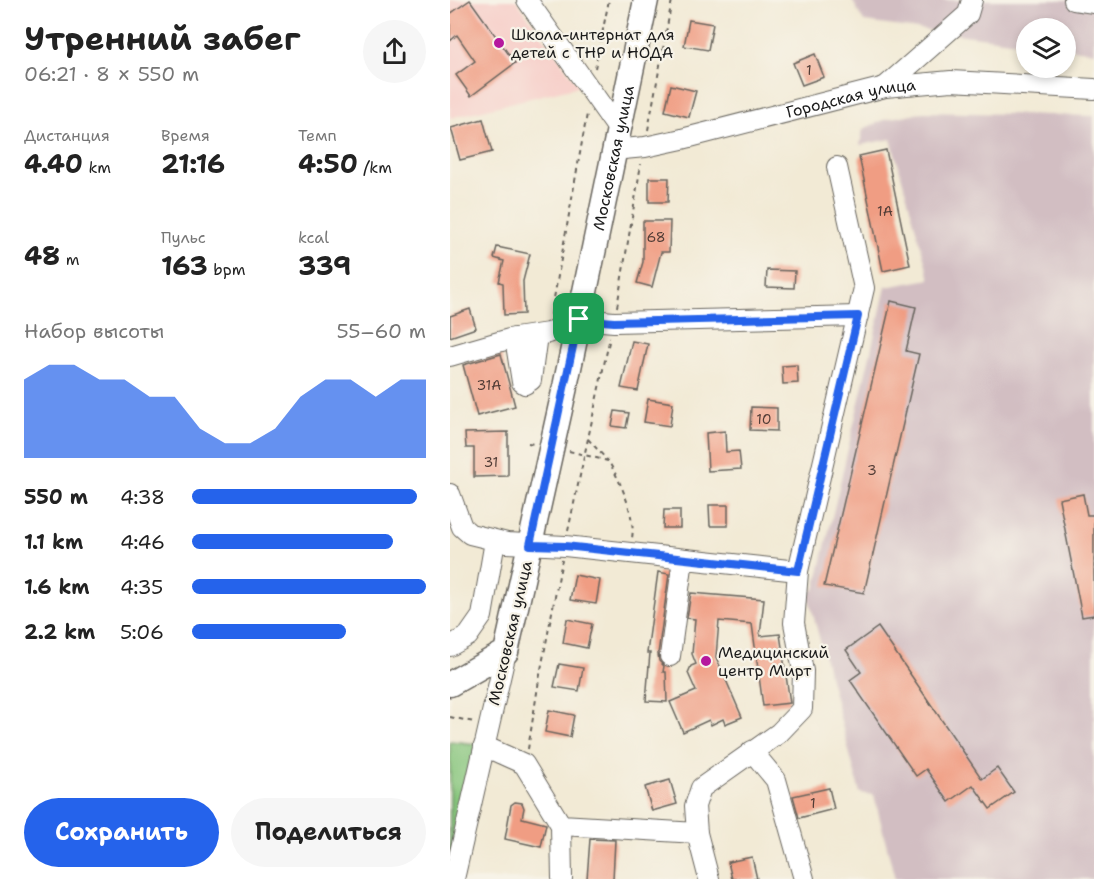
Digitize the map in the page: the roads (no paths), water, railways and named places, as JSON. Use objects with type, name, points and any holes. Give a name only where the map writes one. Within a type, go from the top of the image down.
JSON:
[{"type":"main road","name":"Московская улица","points":[[506,652],[646,0]]},
{"type":"main road","points":[[450,684],[506,652]]},
{"type":"street","points":[[527,0],[616,140]]},
{"type":"street","points":[[885,87],[968,14],[972,0]]},
{"type":"street","points":[[1074,0],[1094,3]]},
{"type":"street","name":"Городская улица","points":[[616,140],[645,147],[885,87],[951,81],[1094,89]]},
{"type":"street","points":[[709,879],[698,833],[695,806],[701,788],[779,733],[802,709],[802,671],[794,623],[798,571],[864,288],[837,167]]},
{"type":"street","points":[[450,356],[515,338],[542,334],[579,319],[614,322],[858,316]]},
{"type":"street","points":[[515,338],[522,382],[525,384],[531,380],[542,334]]},
{"type":"street","points":[[450,494],[462,527],[470,534],[507,543],[798,571]]},
{"type":"street","points":[[450,646],[468,636],[482,616],[495,540]]},
{"type":"street","points":[[670,656],[683,559]]},
{"type":"street","name":"Московская улица","points":[[454,879],[506,652]]},
{"type":"street","points":[[484,746],[524,764],[561,825],[562,879]]},
{"type":"street","points":[[752,751],[776,780],[804,879]]},
{"type":"street","points":[[561,825],[698,833]]},
{"type":"place","name":"Школа-интернат для детей с ТНР и НОДА","points":[[499,43]]},
{"type":"place","name":"Медицинский центр Мирт","points":[[706,661]]}]
